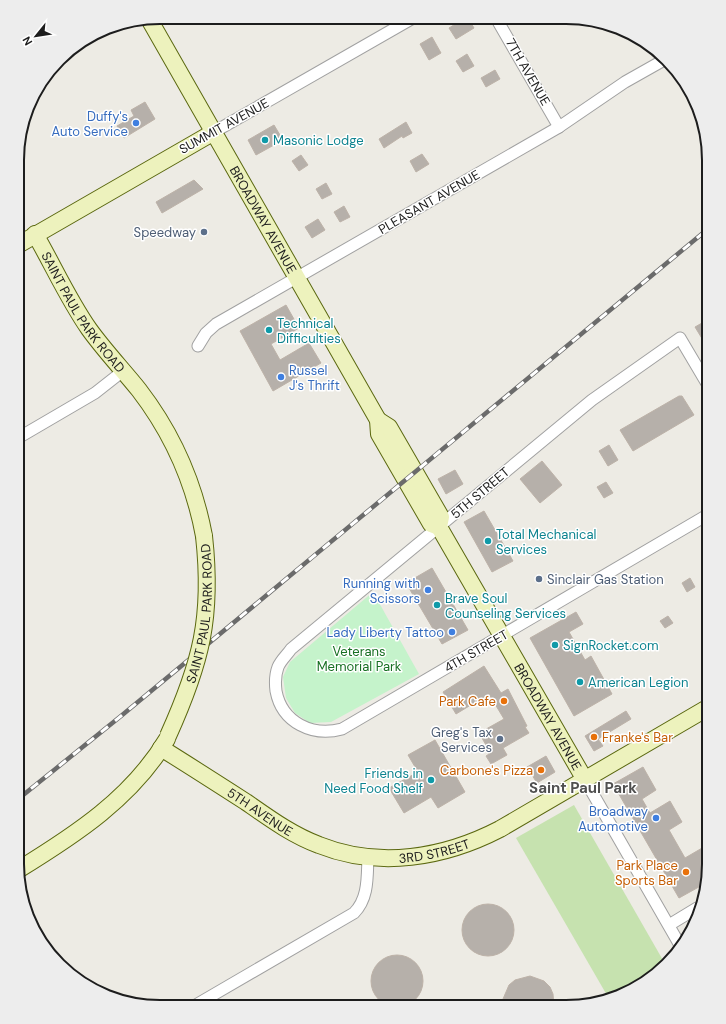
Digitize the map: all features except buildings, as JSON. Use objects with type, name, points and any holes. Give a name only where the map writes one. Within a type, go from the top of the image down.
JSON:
[{"type":"street","name":"BROADWAY AVENUE","points":[[152,24],[378,420],[389,427],[438,510],[441,517],[439,527],[678,941]]},
{"type":"street","name":"SUMMIT AVENUE","points":[[24,241],[403,24]]},
{"type":"street","name":"7TH AVENUE","points":[[499,24],[559,127]]},
{"type":"street","name":"PLEASANT AVENUE","points":[[198,346],[206,333],[216,324],[559,127],[625,82],[660,62]]},
{"type":"street","name":"SUMMIT AVENUE","points":[[24,235],[35,234]]},
{"type":"street","name":"SAINT PAUL PARK ROAD","points":[[24,866],[68,839],[107,810],[137,779],[165,742],[187,694],[204,634],[207,574],[204,536],[196,499],[174,444],[151,406],[84,322],[35,234]]},
{"type":"street","name":"5TH STREET","points":[[283,710],[277,697],[275,686],[276,675],[284,657],[297,644],[592,400],[680,338],[702,375]]},
{"type":"street","points":[[24,434],[95,393],[123,371]]},
{"type":"street","name":"4TH STREET","points":[[283,710],[290,719],[301,727],[312,730],[332,732],[342,729],[702,518]]},
{"type":"street","name":"3RD STREET","points":[[368,857],[416,857],[440,853],[466,845],[500,830],[702,711]]},
{"type":"street","name":"5TH AVENUE","points":[[165,742],[300,837],[328,848],[368,857]]},
{"type":"street","points":[[204,1000],[354,912],[360,906],[365,895],[368,857]]},
{"type":"street","points":[[668,924],[694,909]]},
{"type":"green space","name":"Veterans Memorial Park","points":[[373,592],[419,674],[331,722],[310,723],[295,713],[286,698],[283,677],[290,662]]},
{"type":"green space","points":[[574,805],[663,959],[642,977],[626,986],[606,994],[516,838]]},
{"type":"railway","points":[[24,794],[121,716],[702,234]]},
{"type":"place","name":"Duffy's Auto Service","points":[[136,123]]},
{"type":"place","name":"Masonic Lodge","points":[[265,140]]},
{"type":"place","name":"Speedway","points":[[204,232]]},
{"type":"place","name":"Technical Difficulties","points":[[269,330]]},
{"type":"place","name":"Russel J's Thrift","points":[[281,377]]},
{"type":"place","name":"Total Mechanical Services","points":[[488,541]]},
{"type":"place","name":"Sinclair Gas Station","points":[[539,579]]},
{"type":"place","name":"Running with Scissors","points":[[428,590]]},
{"type":"place","name":"Brave Soul Counseling Services","points":[[437,605]]},
{"type":"place","name":"Lady Liberty Tattoo","points":[[452,632]]},
{"type":"place","name":"SignRocket.com","points":[[555,645]]},
{"type":"place","name":"American Legion","points":[[580,682]]},
{"type":"place","name":"Park Cafe","points":[[504,701]]},
{"type":"place","name":"Franke's Bar","points":[[594,737]]},
{"type":"place","name":"Greg's Tax Services","points":[[500,739]]},
{"type":"place","name":"Carbone's Pizza","points":[[541,770]]},
{"type":"place","name":"Friends in Need Food Shelf","points":[[431,780]]},
{"type":"place","name":"Broadway Automotive","points":[[656,818]]},
{"type":"place","name":"Park Place Sports Bar","points":[[686,872]]},
{"type":"district","name":"Saint Paul Park","points":[[583,788]]}]
